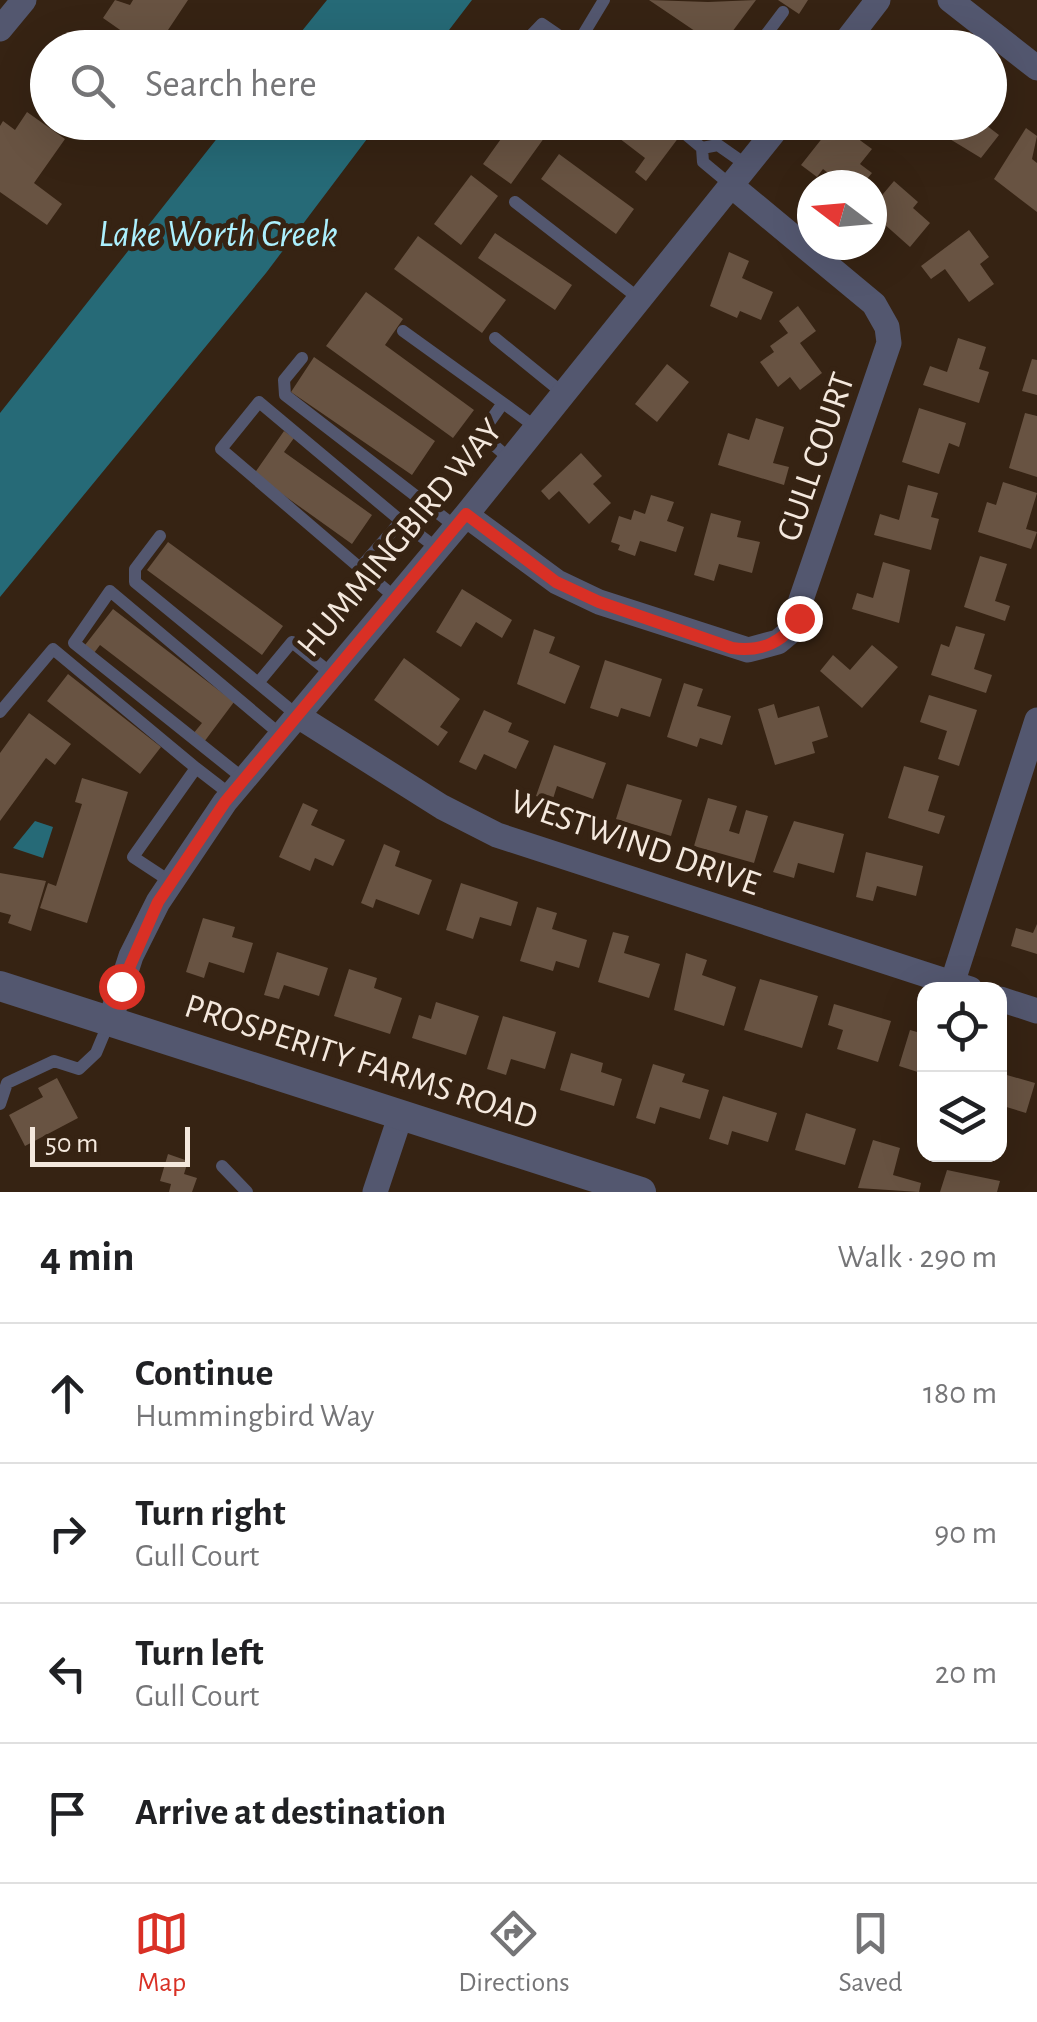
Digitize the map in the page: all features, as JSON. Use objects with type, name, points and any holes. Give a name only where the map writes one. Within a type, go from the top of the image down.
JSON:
[{"type":"street","points":[[0,29],[24,0]]},
{"type":"street","points":[[855,30],[878,0]]},
{"type":"street","points":[[950,0],[988,30]]},
{"type":"street","points":[[1007,45],[1037,68]]},
{"type":"street","name":"HUMMINGBIRD WAY","points":[[110,1021],[131,956],[171,882],[238,787],[461,521],[769,140]]},
{"type":"street","name":"GULL COURT","points":[[461,521],[544,574],[599,602],[748,650],[778,642],[790,632],[805,600],[889,343],[887,326],[874,304],[741,177]]},
{"type":"street","points":[[962,982],[1037,720]]},
{"type":"street","name":"WESTWIND DRIVE","points":[[290,726],[498,835],[949,982]]},
{"type":"street","name":"PROSPERITY FARMS ROAD","points":[[0,986],[401,1114],[566,1174],[641,1192]]},
{"type":"street","points":[[1007,1001],[1037,1011]]},
{"type":"street","points":[[378,1191],[401,1114]]},
{"type":"lane","points":[[586,30],[604,0]]},
{"type":"lane","points":[[770,30],[783,12]]},
{"type":"lane","points":[[692,140],[702,148],[718,146],[741,177]]},
{"type":"lane","points":[[702,148],[703,162],[741,177]]},
{"type":"lane","points":[[515,202],[641,300]]},
{"type":"lane","points":[[403,332],[537,428]]},
{"type":"lane","points":[[495,338],[564,394]]},
{"type":"lane","points":[[302,358],[284,380],[285,395],[461,521]]},
{"type":"lane","points":[[396,598],[221,449],[259,402],[438,549]]},
{"type":"lane","points":[[503,403],[481,434],[510,460]]},
{"type":"lane","points":[[360,568],[401,520]]},
{"type":"lane","points":[[160,536],[135,569],[135,582],[258,682],[290,726]]},
{"type":"lane","points":[[238,787],[74,643],[110,591],[290,726]]},
{"type":"lane","points":[[258,682],[292,642],[333,675]]},
{"type":"lane","points":[[0,712],[53,650],[196,768],[238,787]]},
{"type":"lane","points":[[171,882],[133,856],[196,768]]},
{"type":"lane","points":[[0,1104],[7,1084],[54,1061],[79,1069],[96,1053],[110,1021]]},
{"type":"lane","points":[[222,1166],[248,1192]]},
{"type":"water","points":[[327,0],[472,0],[449,30],[303,30]]},
{"type":"water","name":"Lake Worth Creek","points":[[216,140],[366,140],[266,273],[0,597],[0,413]]},
{"type":"water","points":[[35,821],[53,827],[43,858],[13,848]]},
{"type":"building","points":[[115,0],[130,5],[133,0],[188,0],[168,30],[120,30],[103,18]]},
{"type":"building","points":[[649,0],[756,0],[734,30],[693,30]]},
{"type":"building","points":[[778,0],[808,0],[799,14]]},
{"type":"building","points":[[27,112],[30,140],[64,140],[34,183],[62,204],[47,225],[0,192],[0,126],[3,121],[15,130]]},
{"type":"building","points":[[1026,128],[1037,136],[1032,159],[1037,163],[1037,212],[994,179]]},
{"type":"building","points":[[500,140],[543,140],[511,184],[483,164]]},
{"type":"building","points":[[622,140],[677,140],[646,181],[635,172],[645,158]]},
{"type":"building","points":[[821,140],[860,140],[872,149],[860,164],[868,170],[808,170],[801,165]]},
{"type":"building","points":[[951,140],[995,140],[981,158]]},
{"type":"building","points":[[559,154],[634,209],[616,234],[541,179]]},
{"type":"building","points":[[471,175],[498,196],[461,245],[434,224]]},
{"type":"building","points":[[894,181],[918,202],[913,208],[930,223],[910,247],[887,227],[887,189]]},
{"type":"building","points":[[969,230],[989,257],[980,264],[994,284],[969,302],[945,269],[931,279],[921,266]]},
{"type":"building","points":[[495,233],[572,285],[555,310],[478,258]]},
{"type":"building","points":[[418,236],[506,300],[482,333],[394,269]]},
{"type":"building","points":[[729,252],[749,261],[742,278],[773,292],[761,320],[740,311],[737,318],[710,306]]},
{"type":"building","points":[[366,292],[403,319],[385,345],[474,410],[453,438],[326,346]]},
{"type":"building","points":[[798,306],[816,331],[800,343],[822,373],[800,390],[790,377],[778,387],[760,362],[774,352],[770,346],[788,333],[779,321]]},
{"type":"building","points":[[958,338],[986,347],[979,369],[989,372],[979,403],[923,385],[930,366],[947,372]]},
{"type":"building","points":[[314,357],[435,441],[412,475],[291,392]]},
{"type":"building","points":[[1032,359],[1037,360],[1037,395],[1022,391]]},
{"type":"building","points":[[667,364],[689,382],[657,422],[635,404]]},
{"type":"building","points":[[919,408],[966,423],[959,447],[949,443],[939,474],[902,462]]},
{"type":"building","points":[[1025,413],[1037,416],[1037,477],[1009,468]]},
{"type":"building","points":[[756,418],[784,427],[773,463],[789,467],[784,485],[718,465],[728,433],[749,440]]},
{"type":"building","points":[[284,431],[294,438],[284,452],[372,515],[352,544],[254,474]]},
{"type":"building","points":[[581,453],[602,476],[593,484],[611,503],[589,524],[559,491],[549,500],[541,491]]},
{"type":"building","points":[[1003,482],[1037,493],[1026,529],[1037,532],[1031,549],[978,532],[987,502],[996,505]]},
{"type":"building","points":[[908,485],[938,493],[931,517],[939,519],[931,550],[874,535],[880,514],[899,520]]},
{"type":"building","points":[[651,495],[674,502],[667,521],[684,527],[676,552],[640,541],[635,556],[618,550],[620,545],[611,542],[619,516],[631,520],[634,510],[645,514]]},
{"type":"building","points":[[711,513],[741,521],[737,537],[760,542],[752,573],[719,564],[714,581],[694,575]]},
{"type":"building","points":[[168,542],[283,626],[262,655],[147,570]]},
{"type":"building","points":[[980,556],[1007,564],[995,601],[1010,606],[1005,621],[964,607]]},
{"type":"building","points":[[883,562],[910,570],[899,623],[852,609],[857,593],[873,598]]},
{"type":"building","points":[[462,589],[512,620],[502,638],[476,622],[461,647],[436,632]]},
{"type":"building","points":[[113,609],[234,702],[204,742],[193,734],[202,723],[100,645],[94,653],[85,645]]},
{"type":"building","points":[[956,626],[985,634],[974,669],[992,675],[986,693],[931,675],[941,644],[949,647]]},
{"type":"building","points":[[534,629],[555,637],[549,653],[580,666],[565,704],[517,684]]},
{"type":"building","points":[[872,645],[898,667],[862,708],[820,671],[833,655],[850,670]]},
{"type":"building","points":[[404,658],[460,699],[440,727],[448,732],[438,746],[374,700]]},
{"type":"building","points":[[605,660],[662,679],[650,717],[621,708],[618,717],[590,708]]},
{"type":"building","points":[[68,674],[161,747],[140,774],[47,701]]},
{"type":"building","points":[[684,683],[703,689],[697,706],[731,716],[722,745],[700,738],[697,747],[667,737]]},
{"type":"building","points":[[929,695],[977,710],[959,766],[938,759],[947,731],[920,722]]},
{"type":"building","points":[[774,704],[778,718],[819,706],[828,737],[812,742],[815,753],[775,765],[758,709]]},
{"type":"building","points":[[484,710],[512,723],[508,732],[529,741],[516,769],[484,754],[476,770],[459,762]]},
{"type":"building","points":[[29,713],[71,744],[55,765],[46,758],[0,821],[0,753]]},
{"type":"building","points":[[554,745],[606,763],[593,799],[557,786],[552,802],[536,796]]},
{"type":"building","points":[[904,766],[939,776],[928,811],[945,816],[939,834],[888,818]]},
{"type":"building","points":[[82,778],[128,792],[87,923],[40,908],[48,883],[56,886],[82,804],[75,802]]},
{"type":"building","points":[[627,784],[682,800],[671,836],[616,819]]},
{"type":"building","points":[[708,798],[737,806],[729,831],[739,834],[746,810],[768,816],[754,863],[694,846]]},
{"type":"building","points":[[303,803],[318,810],[311,825],[345,840],[333,866],[315,858],[310,871],[279,857]]},
{"type":"building","points":[[794,821],[844,834],[834,873],[798,863],[794,878],[773,872]]},
{"type":"building","points":[[384,844],[400,851],[395,866],[432,880],[419,915],[376,899],[373,908],[361,903]]},
{"type":"building","points":[[866,852],[923,866],[916,896],[877,886],[873,901],[856,897]]},
{"type":"building","points":[[0,873],[46,881],[31,931],[8,923],[11,915],[0,912]]},
{"type":"building","points":[[461,883],[518,902],[511,926],[480,917],[473,939],[446,930]]},
{"type":"building","points":[[537,907],[557,913],[552,929],[587,940],[579,968],[556,961],[553,971],[520,961]]},
{"type":"building","points":[[203,918],[235,927],[232,937],[253,943],[244,973],[209,962],[204,978],[186,972]]},
{"type":"building","points":[[1037,924],[1037,954],[1011,946],[1016,928],[1033,933]]},
{"type":"building","points":[[613,932],[629,936],[624,953],[660,964],[649,998],[598,982]]},
{"type":"building","points":[[277,952],[328,968],[319,996],[284,985],[279,999],[264,995]]},
{"type":"building","points":[[686,953],[707,960],[702,975],[736,987],[724,1026],[674,1010]]},
{"type":"building","points":[[349,969],[377,978],[374,988],[402,998],[390,1034],[334,1016]]},
{"type":"building","points":[[760,979],[818,996],[802,1048],[744,1030]]},
{"type":"building","points":[[436,1002],[479,1016],[466,1055],[412,1038],[419,1015],[431,1019]]},
{"type":"building","points":[[834,1004],[891,1021],[878,1062],[837,1049],[843,1030],[828,1025]]},
{"type":"building","points":[[503,1016],[556,1032],[545,1069],[511,1059],[506,1075],[487,1069]]},
{"type":"building","points":[[910,1030],[917,1032],[917,1072],[899,1066]]},
{"type":"building","points":[[571,1053],[603,1063],[601,1072],[622,1079],[614,1106],[560,1090]]},
{"type":"building","points":[[653,1064],[685,1074],[682,1082],[709,1090],[700,1119],[660,1107],[655,1124],[636,1118]]},
{"type":"building","points":[[1007,1075],[1035,1083],[1026,1113],[1007,1107]]},
{"type":"building","points":[[57,1078],[78,1118],[25,1146],[9,1115],[43,1097],[38,1088]]},
{"type":"building","points":[[723,1096],[777,1113],[768,1142],[732,1131],[728,1145],[709,1139]]},
{"type":"building","points":[[806,1113],[856,1129],[845,1165],[795,1150]]},
{"type":"building","points":[[873,1140],[900,1148],[893,1175],[921,1183],[919,1192],[858,1188]]},
{"type":"building","points":[[168,1154],[188,1161],[184,1174],[197,1178],[192,1192],[169,1192],[171,1184],[160,1181]]},
{"type":"building","points":[[947,1170],[1000,1181],[997,1192],[940,1192]]},
{"type":"route","points":[[121,986],[158,902],[225,802],[466,514],[556,582],[599,602],[732,648],[748,650],[778,642],[799,618]]}]
